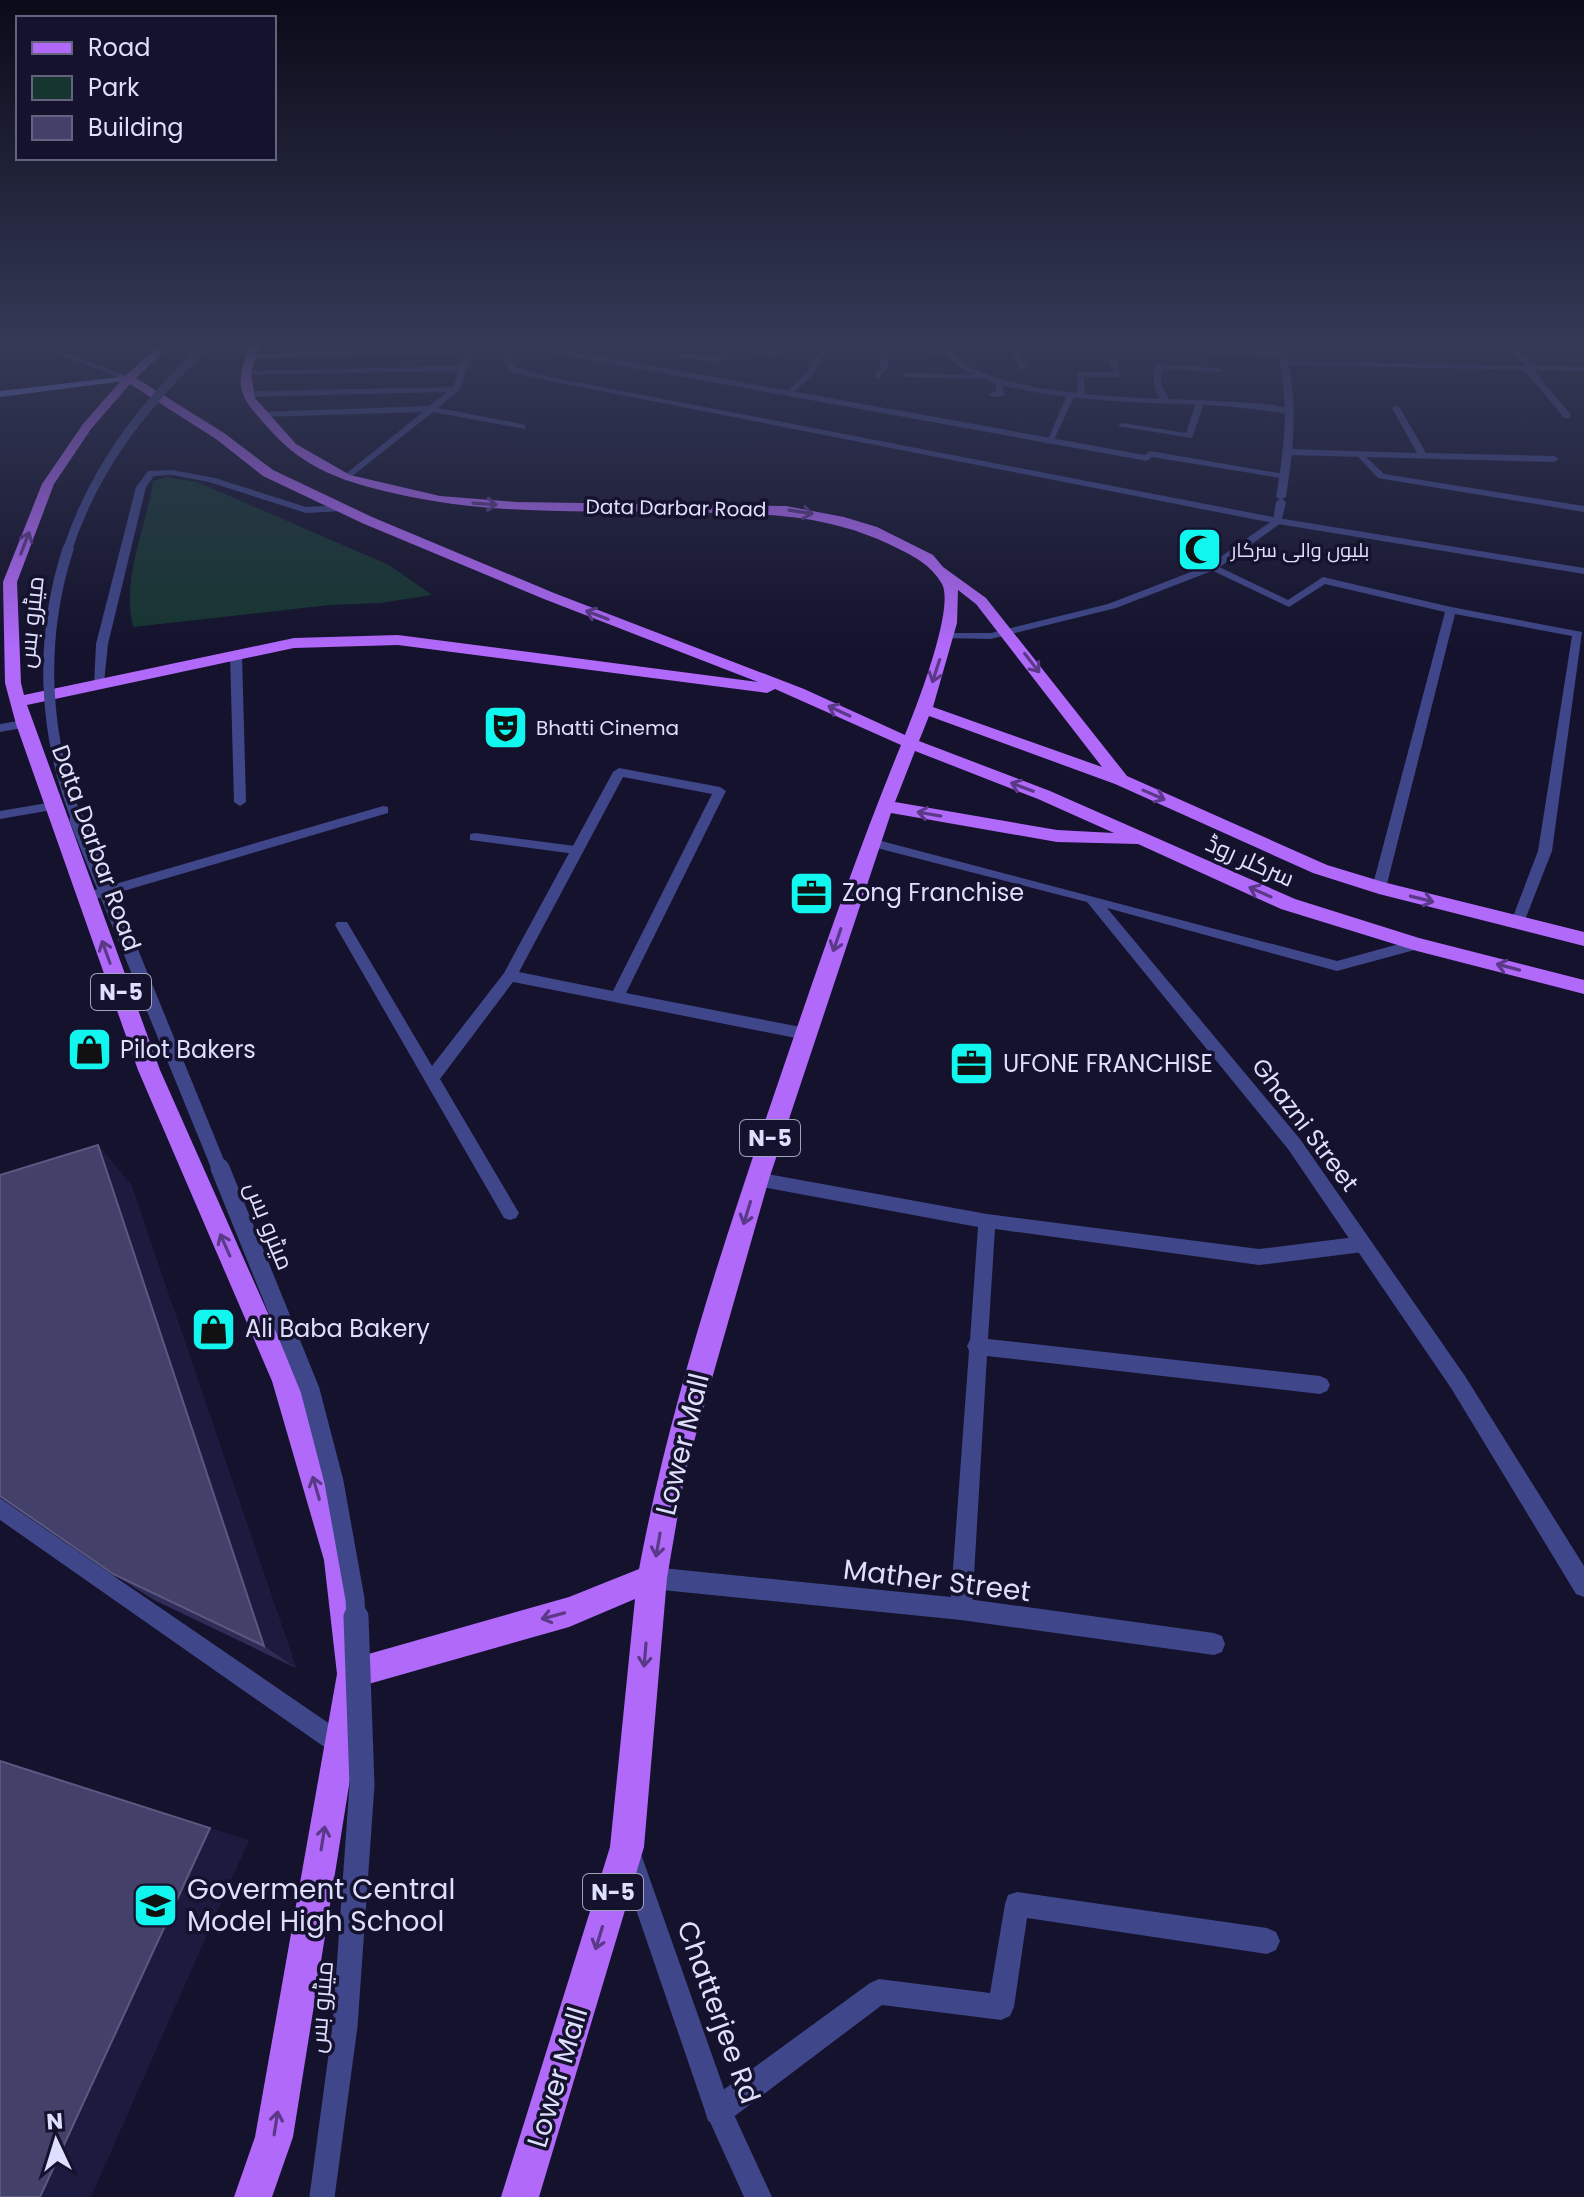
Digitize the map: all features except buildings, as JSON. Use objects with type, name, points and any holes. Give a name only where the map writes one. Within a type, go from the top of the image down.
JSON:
[{"type":"main road","name":"Data Darbar Road","points":[[76,444],[48,484],[10,582],[5,652],[24,724],[149,1070],[285,1381],[338,1560],[352,1674]]},
{"type":"main road","points":[[230,444],[268,473],[343,508],[549,596],[798,692]]},
{"type":"main road","name":"Data Darbar Road","points":[[289,444],[346,478],[440,500],[501,505],[786,510],[844,521],[872,530],[913,548],[981,601],[1121,780]]},
{"type":"main road","name":"N-5","points":[[924,709],[947,636],[952,596],[939,568]]},
{"type":"main road","points":[[17,702],[294,643],[398,640],[798,692]]},
{"type":"main road","name":"سرکلر روڈ","points":[[798,692],[910,743],[1044,795],[1288,904],[1417,944],[1584,987]]},
{"type":"main road","name":"سرکلر روڈ","points":[[924,709],[1121,780],[1320,869],[1379,888],[1584,939]]},
{"type":"main road","name":"Lower Mall","points":[[520,2197],[627,1847],[652,1578],[671,1473],[757,1179],[870,842],[924,709]]},
{"type":"main road","points":[[885,806],[1057,836],[1145,841]]},
{"type":"main road","points":[[352,1674],[569,1612],[652,1578]]},
{"type":"main road","name":"N-5","points":[[253,2197],[274,2137],[352,1674]]},
{"type":"street","name":"میٹرو بس","points":[[120,444],[93,484],[73,528],[60,572],[51,634],[48,697],[53,740],[68,797],[310,1390],[334,1482],[355,1599],[362,1785],[345,2026],[322,2197]]},
{"type":"street","points":[[346,478],[387,444]]},
{"type":"street","points":[[881,444],[1278,521],[1584,571]]},
{"type":"street","points":[[1058,444],[1147,458],[1150,454],[1284,477]]},
{"type":"street","points":[[947,636],[980,637],[1008,633],[1112,606],[1213,567],[1278,521],[1287,444]]},
{"type":"street","points":[[1416,444],[1423,455]]},
{"type":"street","points":[[1287,452],[1554,459]]},
{"type":"street","points":[[1361,455],[1381,476],[1584,509]]},
{"type":"street","points":[[98,683],[102,644],[141,487],[151,473],[172,471],[202,475],[307,510],[343,508]]},
{"type":"street","points":[[1213,567],[1289,604],[1323,580],[1451,610],[1578,634],[1545,851],[1518,922]]},
{"type":"street","points":[[1379,888],[1451,610]]},
{"type":"street","points":[[236,654],[240,802]]},
{"type":"street","points":[[0,728],[24,724]]},
{"type":"street","points":[[433,1077],[510,976],[619,772],[720,791],[617,997]]},
{"type":"street","points":[[0,815],[53,806]]},
{"type":"street","points":[[86,897],[383,810]]},
{"type":"street","points":[[475,837],[575,850]]},
{"type":"street","points":[[870,842],[1337,966],[1417,944]]},
{"type":"street","name":"Ghazni Street","points":[[1092,899],[1294,1144],[1458,1382],[1584,1586]]},
{"type":"street","points":[[342,925],[510,1213]]},
{"type":"street","points":[[510,976],[806,1034]]},
{"type":"street","points":[[757,1179],[987,1221],[1259,1257],[1363,1244]]},
{"type":"street","points":[[961,1609],[976,1346],[987,1221]]},
{"type":"street","points":[[976,1346],[1320,1385]]},
{"type":"street","points":[[0,1508],[338,1743]]},
{"type":"street","name":"Mather Street","points":[[652,1578],[961,1609],[1214,1644]]},
{"type":"street","name":"Chatterjee Rd","points":[[627,1847],[718,2111],[758,2197]]},
{"type":"street","points":[[718,2111],[879,1992],[1001,2007],[1017,1904],[1267,1941]]},
{"type":"green space","points":[[167,477],[197,482],[389,565],[432,595],[380,603],[329,605],[133,627],[130,590],[136,554],[153,481]]},
{"type":"place","name":"بلیوں والی سرکار","points":[[1200,550]]},
{"type":"place","name":"Bhatti Cinema","points":[[505,728]]},
{"type":"place","name":"Zong Franchise","points":[[811,893]]},
{"type":"place","name":"Pilot Bakers","points":[[89,1050]]},
{"type":"place","name":"UFONE FRANCHISE","points":[[972,1064]]},
{"type":"place","name":"Ali Baba Bakery","points":[[214,1329]]},
{"type":"place","name":"Goverment Central Model High School","points":[[156,1905]]}]
